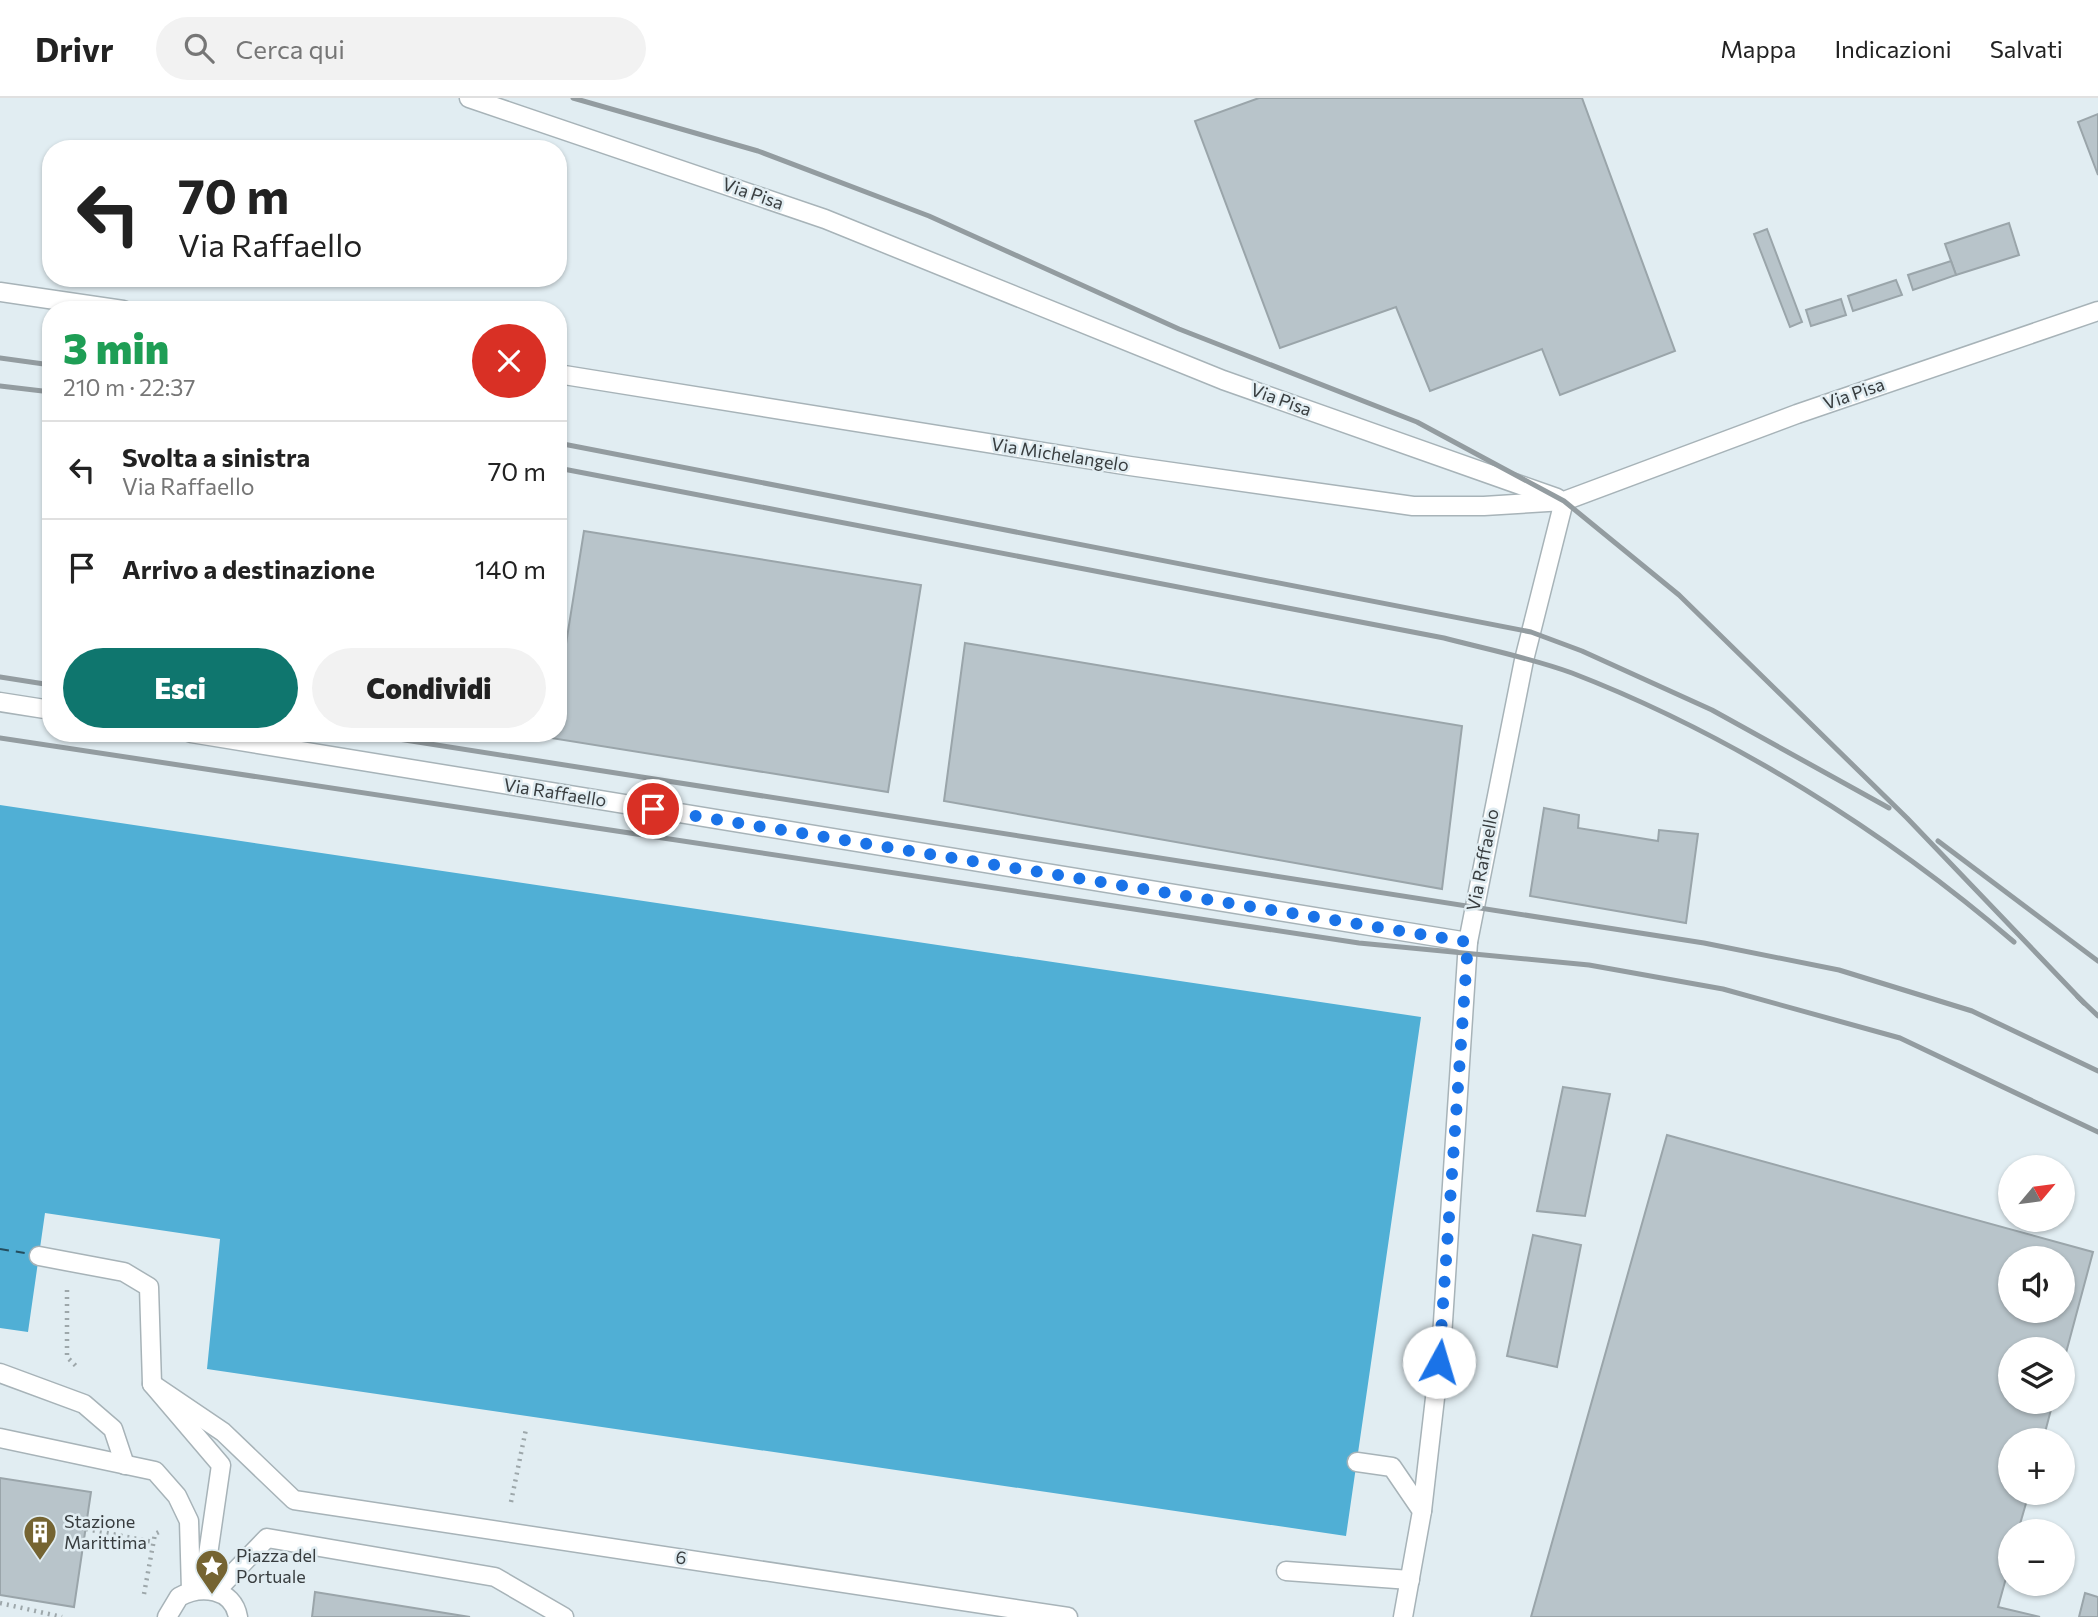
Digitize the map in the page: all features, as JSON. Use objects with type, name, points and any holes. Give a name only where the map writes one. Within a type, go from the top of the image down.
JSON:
[{"type":"lane","name":"Via Pisa","points":[[469,98],[825,219],[1223,380],[1564,501],[1797,414],[2098,311]]},
{"type":"lane","points":[[0,281],[28,296]]},
{"type":"lane","points":[[0,292],[62,301]]},
{"type":"lane","name":"Via Michelangelo","points":[[567,375],[1130,466],[1413,506],[1564,501]]},
{"type":"lane","name":"Via Raffaello","points":[[246,742],[1468,942],[1524,660],[1564,501]]},
{"type":"lane","points":[[0,702],[42,709]]},
{"type":"lane","points":[[1403,1617],[1422,1511],[1442,1337],[1468,942]]},
{"type":"lane","points":[[39,1256],[124,1272],[149,1287],[152,1384],[220,1465],[203,1590]]},
{"type":"lane","points":[[0,1373],[85,1404],[113,1429],[125,1465]]},
{"type":"lane","name":"6","points":[[152,1384],[223,1432],[294,1500],[1068,1617]]},
{"type":"lane","points":[[0,1438],[155,1471],[177,1496],[189,1521],[203,1590]]},
{"type":"lane","points":[[1357,1462],[1392,1467],[1422,1511]]},
{"type":"lane","points":[[167,1617],[179,1597],[203,1590],[267,1538],[495,1577],[564,1617]]},
{"type":"lane","points":[[1286,1571],[1410,1580]]},
{"type":"lane","points":[[203,1590],[229,1599],[239,1617]]},
{"type":"path","points":[[86,1529],[153,1542]]},
{"type":"path","points":[[142,1604],[155,1534],[165,1530]]},
{"type":"path","points":[[0,1603],[62,1617]]},
{"type":"water","points":[[0,805],[1421,1017],[1346,1536],[207,1369],[220,1239],[45,1213],[28,1332],[0,1328]]},
{"type":"building","points":[[1259,98],[1582,98],[1675,351],[1560,395],[1542,349],[1430,391],[1396,307],[1280,348],[1195,121]]},
{"type":"building","points":[[2098,114],[2098,175],[2078,122]]},
{"type":"building","points":[[2009,223],[2019,255],[1956,275],[1945,244]]},
{"type":"building","points":[[1767,229],[1802,322],[1790,327],[1754,234]]},
{"type":"building","points":[[1951,261],[1956,275],[1913,290],[1908,275]]},
{"type":"building","points":[[1896,280],[1902,295],[1853,311],[1848,296]]},
{"type":"building","points":[[1841,299],[1846,315],[1811,326],[1806,310]]},
{"type":"building","points":[[584,531],[921,585],[888,792],[567,741],[567,638]]},
{"type":"building","points":[[965,643],[1462,726],[1442,889],[944,801]]},
{"type":"building","points":[[1544,808],[1579,815],[1578,828],[1658,841],[1659,830],[1698,834],[1686,923],[1530,896]]},
{"type":"building","points":[[1563,1087],[1610,1094],[1585,1216],[1537,1211]]},
{"type":"building","points":[[1667,1135],[1998,1226],[1998,1232],[2020,1232],[2071,1246],[1998,1246],[1998,1323],[2074,1323],[2070,1337],[1998,1337],[1998,1414],[2050,1414],[2046,1428],[1998,1428],[1998,1505],[2026,1505],[2021,1519],[1998,1519],[1998,1596],[2001,1596],[1998,1607],[2040,1617],[1531,1617]]},
{"type":"building","points":[[1533,1235],[1581,1245],[1557,1367],[1507,1356]]},
{"type":"building","points":[[2075,1247],[2093,1252],[2075,1319]]},
{"type":"building","name":"Stazione Marittima","points":[[0,1478],[91,1492],[74,1607],[0,1595]]},
{"type":"building","points":[[315,1592],[470,1617],[312,1617]]},
{"type":"building","points":[[2085,1593],[2098,1597],[2098,1617],[2079,1617]]},
{"type":"ferry route","points":[[0,1249],[31,1254]]},
{"type":"railway","points":[[573,98],[758,151],[929,216],[1179,329],[1417,422],[1564,501],[1679,595],[1907,818],[2084,1003]]},
{"type":"railway","points":[[0,358],[42,364]]},
{"type":"railway","points":[[0,386],[42,391]]},
{"type":"railway","points":[[567,445],[1531,632],[1582,651],[1712,710],[1889,808]]},
{"type":"railway","points":[[567,470],[1444,638],[1572,673],[1690,725],[1804,789],[1913,862],[2014,942]]},
{"type":"railway","points":[[0,677],[42,684]]},
{"type":"railway","points":[[0,738],[1359,943],[1589,965],[1723,989],[1900,1038],[2098,1132]]},
{"type":"railway","points":[[418,742],[1704,943],[1839,970],[1972,1011],[2098,1071]]},
{"type":"railway","points":[[1938,841],[2098,961]]},
{"type":"railway","points":[[2078,997],[2098,1016]]},
{"type":"place","name":"Stazione Marittima","points":[[40,1562]]},
{"type":"place","name":"Piazza del Portuale","points":[[212,1596]]},
{"type":"route","points":[[653,809],[1468,942],[1465,953],[1439,1362]]}]
